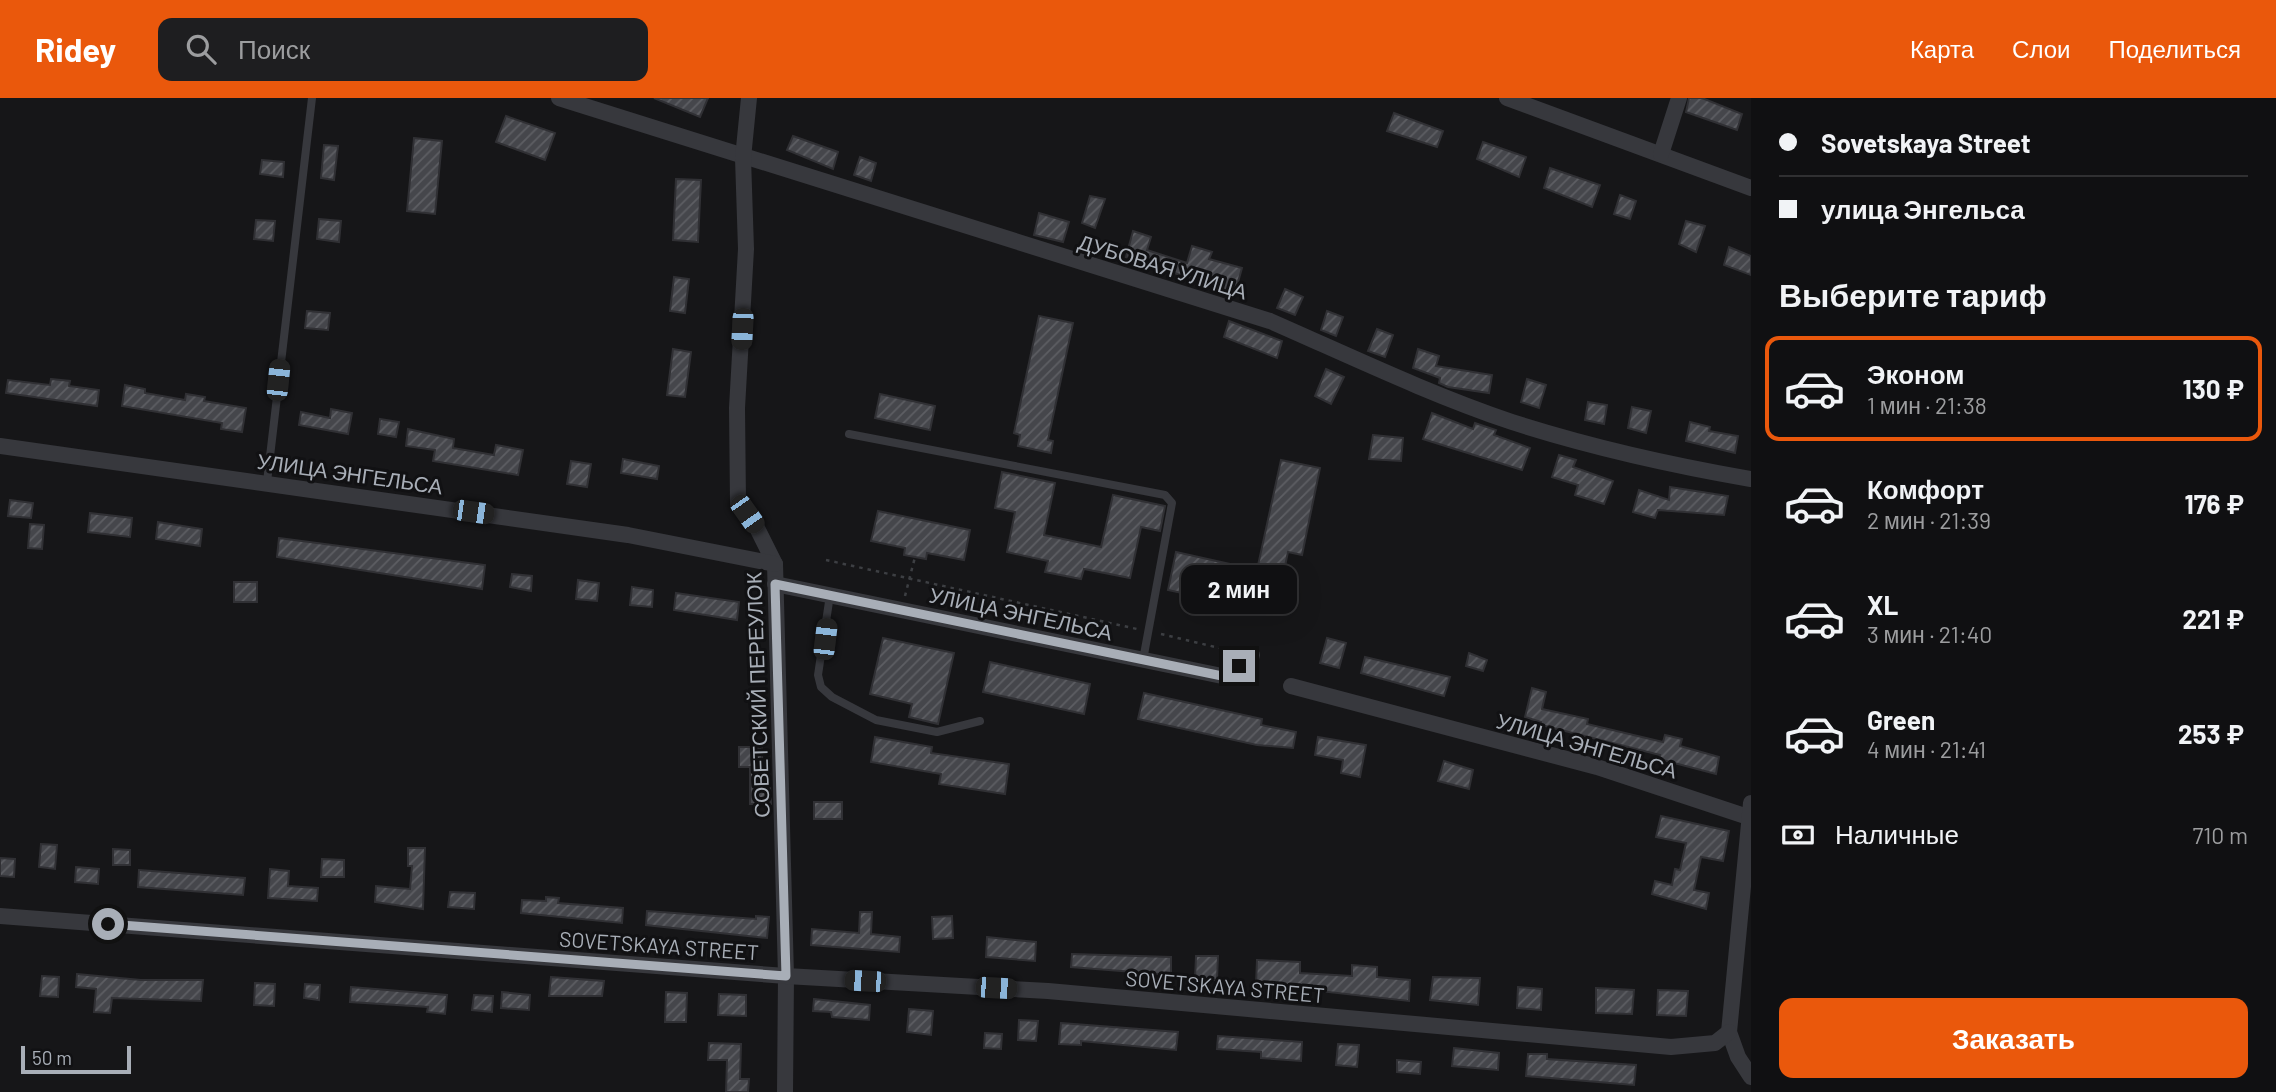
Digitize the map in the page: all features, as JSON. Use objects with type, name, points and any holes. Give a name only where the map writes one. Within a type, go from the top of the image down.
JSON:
[{"type":"street","name":"ДУБОВАЯ УЛИЦА","points":[[559,98],[743,158],[1270,321],[1383,371],[1511,421],[1619,453],[1751,479]]},
{"type":"street","name":"СОВЕТСКИЙ ПЕРЕУЛОК","points":[[749,98],[743,158],[746,249],[737,408],[738,502],[756,527],[775,564],[786,976],[785,1092]]},
{"type":"street","points":[[1507,98],[1751,188]]},
{"type":"street","points":[[1661,154],[1679,98]]},
{"type":"street","name":"УЛИЦА ЭНГЕЛЬСА","points":[[0,446],[628,535],[775,564]]},
{"type":"street","name":"УЛИЦА ЭНГЕЛЬСА","points":[[775,584],[1227,677],[1252,655]]},
{"type":"street","name":"УЛИЦА ЭНГЕЛЬСА","points":[[1291,686],[1750,809]]},
{"type":"street","points":[[1750,809],[1730,1032],[1738,1057],[1751,1077]]},
{"type":"street","name":"SOVETSKAYA STREET","points":[[0,915],[786,976],[1048,991],[1671,1047],[1715,1042],[1730,1032]]},
{"type":"lane","points":[[267,482],[313,98]]},
{"type":"lane","points":[[849,434],[1165,495],[1172,503],[1143,660]]},
{"type":"lane","points":[[830,595],[818,675],[821,687],[832,697],[876,720],[937,732],[980,720]]},
{"type":"path","points":[[902,610],[915,557]]},
{"type":"path","points":[[826,560],[1252,655]]},
{"type":"building","points":[[654,98],[708,98],[700,117]]},
{"type":"building","points":[[1689,98],[1702,98],[1742,114],[1737,130],[1686,112]]},
{"type":"building","points":[[1394,113],[1443,131],[1437,147],[1387,131]]},
{"type":"building","points":[[506,116],[555,133],[545,160],[496,142]]},
{"type":"building","points":[[793,136],[838,152],[833,169],[787,150]]},
{"type":"building","points":[[414,138],[442,141],[435,214],[407,211]]},
{"type":"building","points":[[1483,142],[1526,157],[1519,177],[1477,159]]},
{"type":"building","points":[[324,145],[338,146],[334,180],[321,178]]},
{"type":"building","points":[[860,157],[876,163],[871,181],[854,175]]},
{"type":"building","points":[[262,160],[284,162],[283,177],[260,174]]},
{"type":"building","points":[[1550,168],[1600,185],[1592,207],[1544,188]]},
{"type":"building","points":[[676,179],[701,180],[698,242],[673,240]]},
{"type":"building","points":[[1620,195],[1636,201],[1630,219],[1614,214]]},
{"type":"building","points":[[1090,196],[1105,199],[1095,228],[1082,223]]},
{"type":"building","points":[[1039,213],[1069,222],[1063,242],[1034,235]]},
{"type":"building","points":[[319,219],[341,221],[339,242],[317,239]]},
{"type":"building","points":[[256,220],[275,221],[273,241],[254,239]]},
{"type":"building","points":[[1686,221],[1705,226],[1696,252],[1679,244]]},
{"type":"building","points":[[1133,231],[1151,237],[1147,250],[1187,263],[1192,246],[1212,252],[1209,259],[1242,268],[1235,293],[1126,257]]},
{"type":"building","points":[[1729,247],[1751,256],[1751,275],[1724,265]]},
{"type":"building","points":[[674,277],[689,279],[685,313],[670,311]]},
{"type":"building","points":[[1285,289],[1303,297],[1295,315],[1277,308]]},
{"type":"building","points":[[307,311],[330,313],[328,330],[305,328]]},
{"type":"building","points":[[1327,311],[1343,317],[1336,336],[1321,330]]},
{"type":"building","points":[[1039,316],[1073,323],[1048,440],[1053,441],[1051,453],[1018,446],[1020,435],[1014,433]]},
{"type":"building","points":[[1229,321],[1282,341],[1277,358],[1224,337]]},
{"type":"building","points":[[1377,329],[1393,335],[1385,357],[1368,351]]},
{"type":"building","points":[[673,349],[691,352],[685,397],[667,395]]},
{"type":"building","points":[[1418,349],[1439,356],[1436,366],[1492,375],[1489,393],[1448,387],[1439,383],[1440,378],[1413,368]]},
{"type":"building","points":[[1326,369],[1344,377],[1331,404],[1315,396]]},
{"type":"building","points":[[51,379],[70,381],[69,386],[99,390],[97,406],[6,393],[8,380],[50,385]]},
{"type":"building","points":[[1527,379],[1546,385],[1539,408],[1521,402]]},
{"type":"building","points":[[125,385],[145,389],[145,393],[185,400],[186,394],[205,397],[204,401],[246,408],[242,432],[221,429],[222,423],[122,406]]},
{"type":"building","points":[[880,394],[935,406],[930,430],[875,418]]},
{"type":"building","points":[[1588,402],[1607,405],[1604,424],[1585,420]]},
{"type":"building","points":[[1632,407],[1651,411],[1646,433],[1628,428]]},
{"type":"building","points":[[331,409],[352,413],[348,434],[299,425],[301,412],[330,418]]},
{"type":"building","points":[[1432,413],[1473,429],[1475,423],[1496,430],[1494,435],[1530,448],[1522,470],[1423,439]]},
{"type":"building","points":[[380,419],[399,422],[396,437],[378,434]]},
{"type":"building","points":[[1690,422],[1710,427],[1709,431],[1738,436],[1735,453],[1686,441]]},
{"type":"building","points":[[408,429],[454,439],[453,448],[494,455],[496,445],[523,450],[518,475],[433,461],[435,450],[406,446]]},
{"type":"building","points":[[1373,435],[1403,438],[1401,461],[1369,459]]},
{"type":"building","points":[[1559,455],[1576,460],[1573,467],[1613,481],[1604,504],[1575,495],[1578,485],[1552,477]]},
{"type":"building","points":[[623,459],[659,466],[657,479],[621,473]]},
{"type":"building","points":[[1281,460],[1320,468],[1302,555],[1288,552],[1275,613],[1168,590],[1176,552],[1257,570]]},
{"type":"building","points":[[571,461],[591,464],[587,487],[567,484]]},
{"type":"building","points":[[1002,472],[1055,483],[1044,535],[1101,547],[1113,495],[1165,506],[1160,531],[1141,527],[1130,578],[1084,569],[1081,579],[1045,572],[1048,561],[1007,552],[1015,512],[995,508]]},
{"type":"building","points":[[1670,487],[1728,496],[1724,515],[1658,510],[1655,518],[1633,512],[1639,490],[1669,500]]},
{"type":"building","points":[[10,500],[33,503],[31,518],[8,516]]},
{"type":"building","points":[[878,511],[970,530],[964,560],[927,553],[926,559],[904,555],[905,548],[871,541]]},
{"type":"building","points":[[90,513],[132,518],[130,537],[88,532]]},
{"type":"building","points":[[158,522],[202,529],[200,546],[156,539]]},
{"type":"building","points":[[30,524],[44,525],[42,549],[28,548]]},
{"type":"building","points":[[279,538],[485,565],[482,589],[277,557]]},
{"type":"building","points":[[512,574],[532,576],[531,591],[510,587]]},
{"type":"building","points":[[578,580],[599,583],[597,601],[576,599]]},
{"type":"building","points":[[234,582],[257,582],[257,602],[234,602]]},
{"type":"building","points":[[632,587],[653,590],[652,607],[630,605]]},
{"type":"building","points":[[676,593],[739,602],[737,620],[674,610]]},
{"type":"building","points":[[883,638],[954,653],[938,724],[909,717],[912,704],[870,694]]},
{"type":"building","points":[[1327,638],[1346,643],[1339,668],[1320,663]]},
{"type":"building","points":[[1469,653],[1487,660],[1483,671],[1466,666]]},
{"type":"building","points":[[1365,657],[1450,677],[1444,696],[1361,673]]},
{"type":"building","points":[[990,662],[1090,684],[1084,714],[983,692]]},
{"type":"building","points":[[1532,688],[1546,692],[1542,709],[1588,719],[1587,724],[1663,742],[1665,735],[1682,739],[1680,746],[1719,757],[1716,774],[1659,759],[1660,755],[1541,725],[1541,722],[1525,717]]},
{"type":"building","points":[[1144,693],[1262,719],[1261,725],[1296,732],[1293,748],[1257,745],[1138,719]]},
{"type":"building","points":[[875,737],[932,747],[931,753],[1009,764],[1005,794],[939,784],[941,774],[871,762]]},
{"type":"building","points":[[1318,737],[1366,745],[1360,777],[1341,773],[1343,760],[1315,755]]},
{"type":"building","points":[[739,747],[762,747],[762,788],[770,788],[771,804],[750,804],[750,767],[739,767]]},
{"type":"building","points":[[1444,761],[1473,770],[1469,789],[1438,781]]},
{"type":"building","points":[[814,802],[842,802],[842,819],[814,819]]},
{"type":"building","points":[[1661,816],[1729,831],[1723,861],[1701,857],[1694,890],[1709,893],[1706,909],[1652,894],[1655,881],[1672,885],[1675,869],[1680,870],[1686,843],[1656,837]]},
{"type":"building","points":[[41,844],[57,845],[55,869],[39,867]]},
{"type":"building","points":[[408,848],[425,848],[423,909],[375,902],[376,886],[410,889],[412,866],[408,866]]},
{"type":"building","points":[[113,849],[130,850],[130,865],[113,865]]},
{"type":"building","points":[[0,858],[15,859],[14,877],[0,876]]},
{"type":"building","points":[[322,859],[344,860],[344,877],[321,877]]},
{"type":"building","points":[[76,867],[99,869],[98,884],[75,882]]},
{"type":"building","points":[[270,869],[289,871],[288,886],[318,888],[317,901],[268,898]]},
{"type":"building","points":[[139,870],[245,878],[243,895],[138,887]]},
{"type":"building","points":[[450,892],[475,893],[474,909],[448,907]]},
{"type":"building","points":[[546,897],[559,898],[558,903],[623,908],[622,923],[521,913],[522,900],[546,901]]},
{"type":"building","points":[[647,911],[756,919],[756,916],[769,917],[767,938],[646,925]]},
{"type":"building","points":[[860,912],[872,912],[871,934],[900,937],[899,952],[811,945],[812,929],[859,933]]},
{"type":"building","points":[[952,916],[953,938],[933,939],[932,917]]},
{"type":"building","points":[[987,937],[1036,942],[1035,961],[986,957]]},
{"type":"building","points":[[1072,954],[1171,957],[1171,975],[1071,967]]},
{"type":"building","points":[[1196,956],[1218,956],[1217,980],[1195,979]]},
{"type":"building","points":[[1257,960],[1300,962],[1300,973],[1352,976],[1352,965],[1377,967],[1377,977],[1410,980],[1409,1001],[1256,984]]},
{"type":"building","points":[[77,974],[141,980],[203,980],[201,1001],[112,998],[110,1013],[94,1012],[96,989],[76,987]]},
{"type":"building","points":[[42,976],[59,977],[58,997],[40,996]]},
{"type":"building","points":[[551,977],[604,981],[602,996],[549,996]]},
{"type":"building","points":[[1433,977],[1480,978],[1478,1005],[1430,1000]]},
{"type":"building","points":[[255,983],[275,984],[274,1006],[254,1005]]},
{"type":"building","points":[[305,984],[320,985],[319,1000],[304,998]]},
{"type":"building","points":[[351,987],[447,995],[445,1014],[427,1012],[428,1007],[350,1002]]},
{"type":"building","points":[[1518,987],[1542,989],[1541,1010],[1517,1008]]},
{"type":"building","points":[[1596,988],[1634,990],[1632,1014],[1596,1013]]},
{"type":"building","points":[[1658,990],[1688,991],[1686,1016],[1657,1015]]},
{"type":"building","points":[[502,992],[530,995],[529,1010],[501,1008]]},
{"type":"building","points":[[666,992],[687,993],[686,1022],[665,1022]]},
{"type":"building","points":[[719,994],[746,995],[746,1016],[718,1015]]},
{"type":"building","points":[[474,995],[493,996],[492,1012],[472,1010]]},
{"type":"building","points":[[814,999],[870,1005],[869,1020],[832,1017],[831,1012],[813,1011]]},
{"type":"building","points":[[909,1009],[933,1011],[931,1035],[907,1032]]},
{"type":"building","points":[[1019,1020],[1038,1021],[1036,1041],[1018,1040]]},
{"type":"building","points":[[1061,1023],[1178,1032],[1176,1050],[1081,1041],[1081,1045],[1059,1044]]},
{"type":"building","points":[[985,1033],[1002,1034],[1001,1049],[984,1048]]},
{"type":"building","points":[[1218,1036],[1302,1042],[1301,1061],[1261,1058],[1261,1052],[1217,1049]]},
{"type":"building","points":[[709,1043],[741,1044],[740,1079],[749,1079],[748,1092],[726,1092],[727,1060],[708,1060]]},
{"type":"building","points":[[1338,1044],[1359,1045],[1357,1067],[1336,1065]]},
{"type":"building","points":[[1454,1048],[1499,1053],[1498,1070],[1452,1066]]},
{"type":"building","points":[[1528,1054],[1547,1054],[1547,1059],[1636,1065],[1634,1085],[1526,1076]]},
{"type":"building","points":[[1397,1060],[1421,1062],[1420,1074],[1397,1072]]},
{"type":"route","points":[[108,924],[786,976],[775,584],[1227,677],[1239,666]]}]
